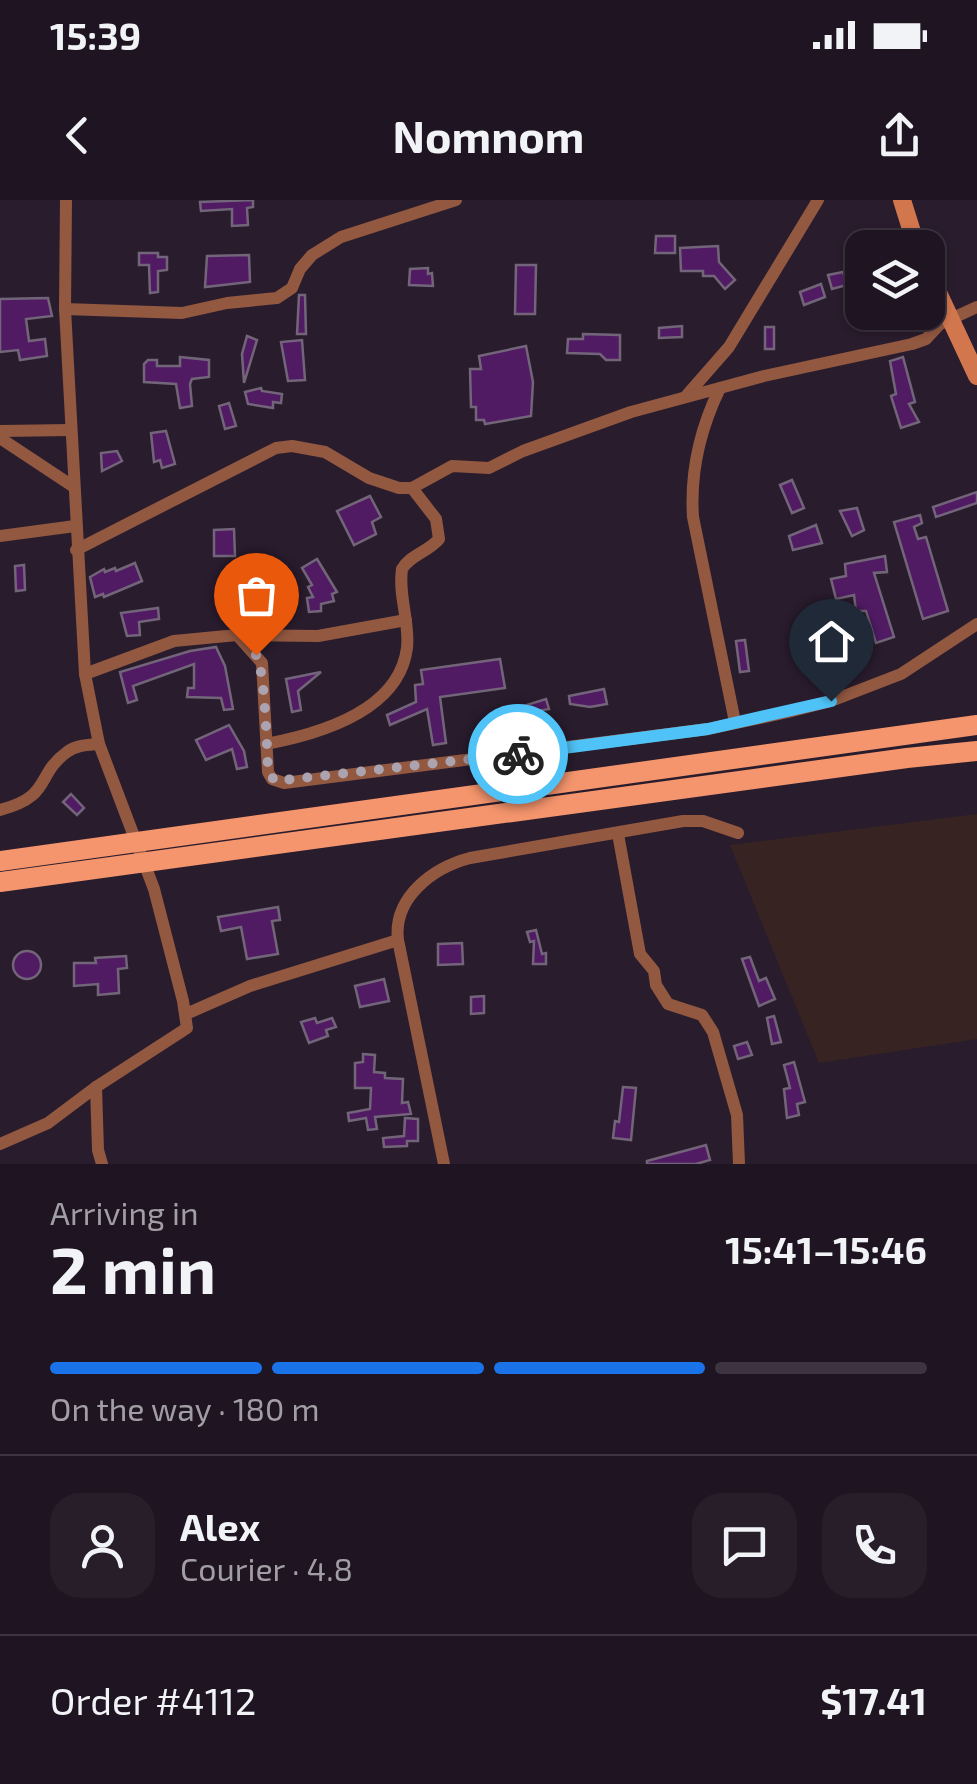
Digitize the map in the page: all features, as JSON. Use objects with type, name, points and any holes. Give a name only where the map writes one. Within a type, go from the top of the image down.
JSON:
[{"type":"main road","points":[[0,861],[977,724]]},
{"type":"main road","points":[[0,882],[923,756],[977,753]]},
{"type":"street","points":[[0,1144],[48,1124],[96,1087],[187,1028],[154,889],[98,744],[85,674],[65,309],[66,200]]},
{"type":"street","points":[[65,309],[182,313],[277,298],[292,288],[300,268],[312,255],[341,237],[456,200]]},
{"type":"street","points":[[685,397],[729,346],[818,200]]},
{"type":"street","points":[[902,200],[911,230]]},
{"type":"street","points":[[76,550],[276,448],[292,446],[324,452],[369,478],[412,488],[452,466],[489,468],[590,426],[685,397],[912,344],[977,307]]},
{"type":"street","points":[[945,308],[977,376]]},
{"type":"street","points":[[720,388],[700,436],[692,490],[693,517],[735,722]]},
{"type":"street","points":[[0,435],[71,430]]},
{"type":"street","points":[[0,435],[74,488]]},
{"type":"street","points":[[266,744],[315,733],[383,696],[393,686],[405,656],[402,570],[413,557],[430,550],[440,539],[440,530],[412,488]]},
{"type":"street","points":[[0,536],[76,526]]},
{"type":"street","points":[[85,674],[174,641],[237,635],[318,636],[406,620]]},
{"type":"street","points":[[237,635],[262,663],[270,776],[284,782],[708,729],[868,688],[914,666],[977,624]]},
{"type":"street","points":[[0,810],[34,795],[69,750],[98,744]]},
{"type":"street","points":[[444,1164],[398,940],[402,908],[414,892],[454,862],[683,821],[703,821],[738,834]]},
{"type":"street","points":[[618,834],[640,954],[654,971],[656,985],[668,1004],[702,1015],[713,1032],[737,1115],[739,1164]]},
{"type":"street","points":[[186,1014],[250,986],[398,940]]},
{"type":"street","points":[[96,1087],[102,1164]]},
{"type":"shaded area","points":[[977,814],[977,1039],[819,1063],[730,845]]},
{"type":"building","points":[[253,200],[253,207],[247,208],[248,225],[232,226],[232,209],[201,211],[200,202]]},
{"type":"building","points":[[656,236],[675,236],[675,253],[655,253]]},
{"type":"building","points":[[718,246],[719,262],[735,280],[725,289],[714,276],[703,276],[703,271],[681,271],[680,248]]},
{"type":"building","points":[[139,253],[167,257],[167,270],[158,271],[158,292],[150,293],[149,265],[139,265]]},
{"type":"building","points":[[249,255],[250,282],[205,287],[207,256]]},
{"type":"building","points":[[516,265],[536,265],[535,314],[515,314]]},
{"type":"building","points":[[428,268],[433,286],[409,285],[410,269]]},
{"type":"building","points":[[843,272],[845,286],[832,289],[828,275]]},
{"type":"building","points":[[821,284],[825,297],[804,305],[800,292]]},
{"type":"building","points":[[299,295],[305,295],[306,334],[297,334]]},
{"type":"building","points":[[48,298],[52,316],[26,319],[29,341],[45,339],[47,356],[20,360],[18,350],[0,352],[0,299]]},
{"type":"building","points":[[682,326],[682,337],[659,338],[659,328]]},
{"type":"building","points":[[765,327],[774,327],[774,349],[765,349]]},
{"type":"building","points":[[583,334],[620,335],[620,360],[606,360],[600,354],[567,353],[568,339],[583,339]]},
{"type":"building","points":[[247,336],[257,340],[244,383],[242,354]]},
{"type":"building","points":[[302,340],[305,380],[288,381],[281,342]]},
{"type":"building","points":[[526,346],[533,382],[531,416],[485,424],[484,420],[476,420],[476,407],[471,407],[470,369],[481,369],[479,356]]},
{"type":"building","points":[[180,357],[209,360],[209,377],[192,379],[192,406],[180,408],[176,384],[144,382],[144,364],[157,360],[157,366],[180,366]]},
{"type":"building","points":[[903,357],[915,402],[909,404],[919,422],[901,428],[891,396],[896,394],[890,361]]},
{"type":"building","points":[[261,388],[282,394],[281,403],[273,402],[273,408],[248,404],[245,392]]},
{"type":"building","points":[[229,403],[236,426],[225,429],[219,406]]},
{"type":"building","points":[[166,431],[175,464],[162,468],[160,460],[154,462],[151,433]]},
{"type":"building","points":[[117,451],[122,461],[102,471],[101,453]]},
{"type":"building","points":[[792,480],[804,508],[792,513],[780,485]]},
{"type":"building","points":[[977,492],[977,503],[936,517],[933,507]]},
{"type":"building","points":[[370,496],[381,517],[372,522],[376,534],[354,545],[337,511]]},
{"type":"building","points":[[857,508],[864,530],[852,536],[840,511]]},
{"type":"building","points":[[920,515],[922,523],[914,527],[918,539],[926,537],[948,611],[923,619],[894,522]]},
{"type":"building","points":[[816,525],[822,543],[793,550],[789,536]]},
{"type":"building","points":[[234,529],[235,556],[214,556],[214,530]]},
{"type":"building","points":[[885,556],[887,572],[874,573],[894,637],[876,643],[866,611],[856,611],[854,595],[836,599],[831,579],[846,576],[845,564]]},
{"type":"building","points":[[317,559],[337,592],[332,594],[334,601],[321,604],[321,611],[309,612],[307,598],[313,597],[308,587],[312,585],[302,568]]},
{"type":"building","points":[[135,563],[142,581],[95,597],[90,577],[104,569],[116,571]]},
{"type":"building","points":[[24,565],[25,590],[16,591],[15,566]]},
{"type":"building","points":[[158,608],[159,619],[139,622],[140,635],[127,636],[121,613]]},
{"type":"building","points":[[745,640],[749,671],[740,672],[736,641]]},
{"type":"building","points":[[216,647],[225,666],[233,709],[224,710],[221,698],[187,697],[188,688],[194,688],[194,664],[133,686],[137,700],[128,703],[120,672]]},
{"type":"building","points":[[833,650],[838,666],[809,671],[805,656]]},
{"type":"building","points":[[500,659],[505,688],[440,697],[446,743],[433,745],[427,709],[390,725],[387,715],[416,702],[415,685],[423,684],[421,670]]},
{"type":"building","points":[[321,672],[298,691],[301,710],[292,712],[286,679]]},
{"type":"building","points":[[604,689],[607,704],[570,704],[569,696]]},
{"type":"building","points":[[546,699],[549,709],[508,716],[507,711]]},
{"type":"building","points":[[229,725],[244,751],[247,767],[237,769],[232,749],[206,760],[196,740]]},
{"type":"building","points":[[71,794],[84,808],[77,815],[63,802]]},
{"type":"building","points":[[278,907],[280,920],[272,921],[278,954],[247,959],[241,927],[221,931],[218,917]]},
{"type":"building","points":[[536,930],[542,954],[546,953],[546,964],[533,964],[534,941],[530,942],[527,932]]},
{"type":"building","points":[[462,943],[463,964],[438,965],[438,944]]},
{"type":"building","points":[[27,951],[37,955],[41,965],[37,975],[27,979],[17,975],[13,965],[17,955]]},
{"type":"building","points":[[126,956],[127,968],[118,969],[119,993],[98,995],[98,984],[74,986],[74,963]]},
{"type":"building","points":[[750,957],[759,981],[766,978],[775,999],[759,1006],[742,959]]},
{"type":"building","points":[[384,979],[389,1001],[360,1007],[355,986]]},
{"type":"building","points":[[484,996],[484,1013],[471,1014],[471,997]]},
{"type":"building","points":[[774,1016],[781,1042],[772,1044],[767,1018]]},
{"type":"building","points":[[315,1018],[317,1023],[332,1018],[336,1027],[326,1030],[328,1036],[309,1043],[301,1022]]},
{"type":"building","points":[[747,1042],[752,1055],[738,1059],[734,1046]]},
{"type":"building","points":[[363,1054],[375,1055],[374,1072],[385,1073],[385,1078],[403,1079],[402,1103],[408,1102],[411,1114],[375,1117],[377,1129],[368,1130],[366,1118],[349,1121],[348,1113],[370,1109],[371,1088],[355,1088],[355,1063],[363,1062]]},
{"type":"building","points":[[794,1062],[805,1102],[797,1104],[799,1115],[787,1118],[784,1089],[790,1088],[784,1065]]},
{"type":"building","points":[[623,1087],[636,1088],[631,1140],[613,1138]]},
{"type":"building","points":[[405,1118],[418,1119],[418,1141],[407,1141],[407,1146],[384,1147],[383,1138],[404,1136]]},
{"type":"building","points":[[706,1145],[710,1160],[696,1164],[647,1164],[647,1161]]},
{"type":"way so far","points":[[256,655],[263,670],[268,772],[275,781],[518,754]]},
{"type":"route","points":[[518,754],[708,729],[831,701]]}]
